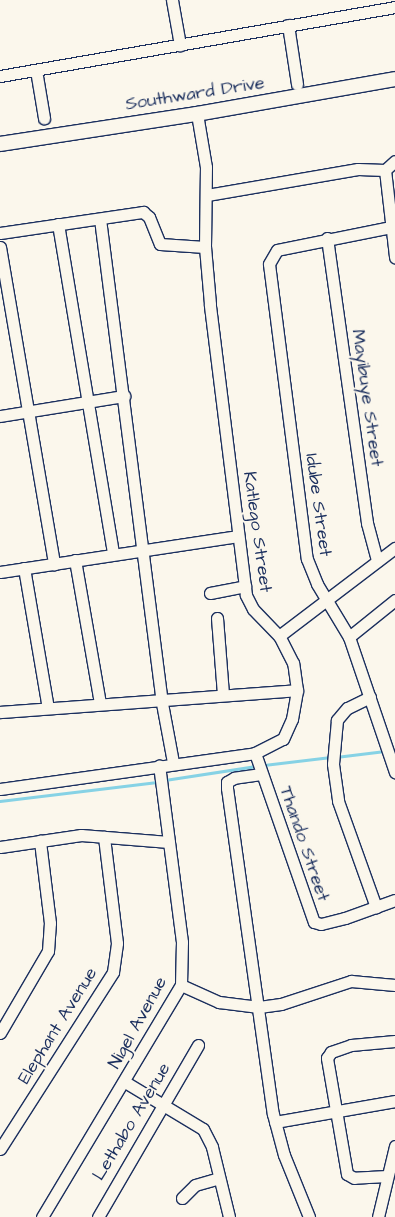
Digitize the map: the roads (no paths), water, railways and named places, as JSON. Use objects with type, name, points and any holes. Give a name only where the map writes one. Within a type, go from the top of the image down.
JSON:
[{"type":"main road","name":"Southward Drive","points":[[0,144],[197,114],[395,79]]},
{"type":"street","points":[[172,0],[180,45]]},
{"type":"street","points":[[0,76],[288,26],[371,5],[395,7]]},
{"type":"street","points":[[288,26],[297,84]]},
{"type":"street","points":[[36,70],[44,118]]},
{"type":"street","name":"Katlego Street","points":[[0,789],[173,762],[255,753],[283,739],[292,720],[297,690],[293,663],[279,636],[252,609],[245,586],[206,247],[206,167],[197,114]]},
{"type":"street","points":[[207,195],[358,169],[385,170],[395,162]]},
{"type":"street","points":[[385,170],[395,257]]},
{"type":"street","points":[[0,233],[143,212],[149,217],[160,244],[206,247]]},
{"type":"street","points":[[100,218],[161,698],[173,762]]},
{"type":"street","points":[[58,224],[113,554]]},
{"type":"street","points":[[327,238],[391,227]]},
{"type":"street","name":"Idube Street","points":[[327,238],[277,250],[271,257],[270,271],[307,559],[317,584],[349,637],[395,772]]},
{"type":"street","name":"Mayibuye Street","points":[[327,238],[368,523],[377,561]]},
{"type":"street","points":[[0,247],[54,564]]},
{"type":"street","points":[[0,416],[124,396]]},
{"type":"street","points":[[0,572],[238,536]]},
{"type":"street","points":[[279,636],[395,548]]},
{"type":"street","points":[[75,560],[100,703]]},
{"type":"street","points":[[24,568],[48,708]]},
{"type":"street","points":[[210,593],[245,586]]},
{"type":"street","points":[[349,637],[395,600]]},
{"type":"street","points":[[217,618],[223,695]]},
{"type":"street","points":[[0,712],[161,698],[297,690]]},
{"type":"street","points":[[370,697],[347,708],[337,720],[333,764],[338,801],[376,907]]},
{"type":"street","name":"Thando Street","points":[[255,753],[314,922],[321,924],[395,900]]},
{"type":"street","name":"Nigel Avenue","points":[[42,1217],[125,1082],[181,985],[183,951],[159,764]]},
{"type":"street","points":[[261,774],[234,778],[227,782],[227,788],[275,1122],[292,1177],[309,1217]]},
{"type":"street","points":[[0,847],[81,835],[169,842]]},
{"type":"street","name":"Elephant Avenue","points":[[0,1149],[112,972],[117,942],[104,837]]},
{"type":"street","points":[[0,1032],[48,951],[50,923],[40,841]]},
{"type":"street","points":[[181,985],[219,1002],[259,1007],[281,1004],[352,981],[395,986]]},
{"type":"street","points":[[387,1176],[348,1176],[334,1111],[328,1054],[351,1045],[395,1041]]},
{"type":"street","name":"Lethabo Avenue","points":[[98,1217],[198,1045]]},
{"type":"street","points":[[125,1082],[203,1129],[212,1147],[229,1217]]},
{"type":"street","points":[[275,1122],[395,1100]]},
{"type":"street","points":[[378,1217],[395,1146]]},
{"type":"street","points":[[182,1198],[195,1185],[219,1178]]},
{"type":"waterway","points":[[336,757],[385,751]]},
{"type":"waterway","points":[[264,765],[331,757]]},
{"type":"waterway","points":[[165,780],[256,766]]},
{"type":"waterway","points":[[0,801],[157,782]]}]
